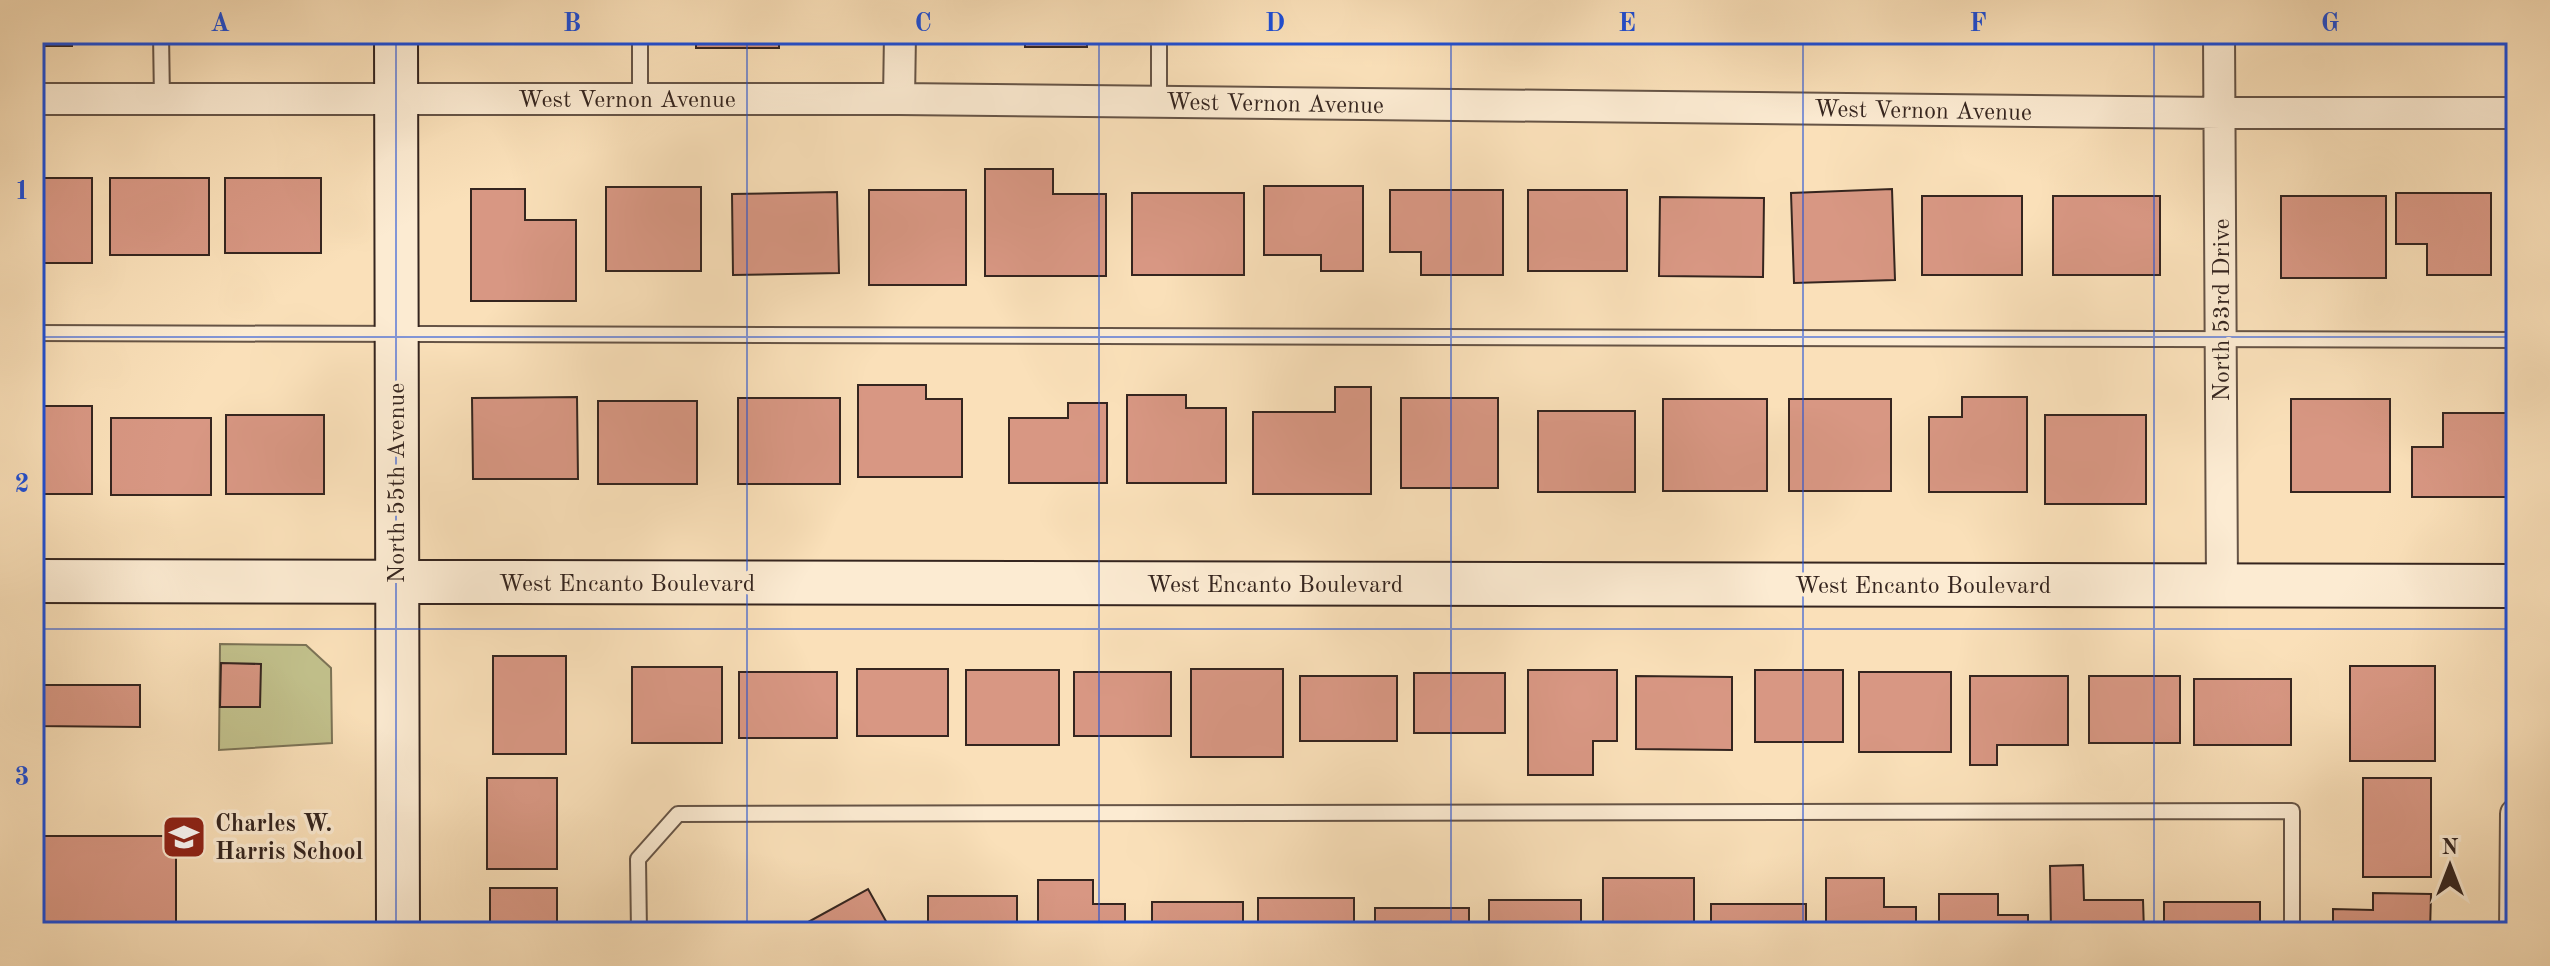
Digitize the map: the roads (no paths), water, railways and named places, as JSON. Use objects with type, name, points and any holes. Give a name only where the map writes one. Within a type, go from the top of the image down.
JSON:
[{"type":"street","name":"North 55th Avenue","points":[[396,34],[398,932]]},
{"type":"street","points":[[899,99],[900,34]]},
{"type":"street","name":"North 53rd Drive","points":[[2219,34],[2222,585]]},
{"type":"street","name":"West Vernon Avenue","points":[[34,99],[899,99],[2221,113],[2516,113]]},
{"type":"street","name":"West Encanto Boulevard","points":[[34,581],[2516,586]]},
{"type":"street","points":[[2515,932],[2516,814]]},
{"type":"lane","points":[[161,34],[162,100]]},
{"type":"lane","points":[[640,34],[640,99]]},
{"type":"lane","points":[[1159,34],[1159,102]]},
{"type":"lane","points":[[34,333],[2516,340]]},
{"type":"lane","points":[[639,932],[638,859],[678,814],[2228,811],[2292,811],[2292,932]]},
{"type":"place","name":"Charles W. Harris School","points":[[184,837]]}]
